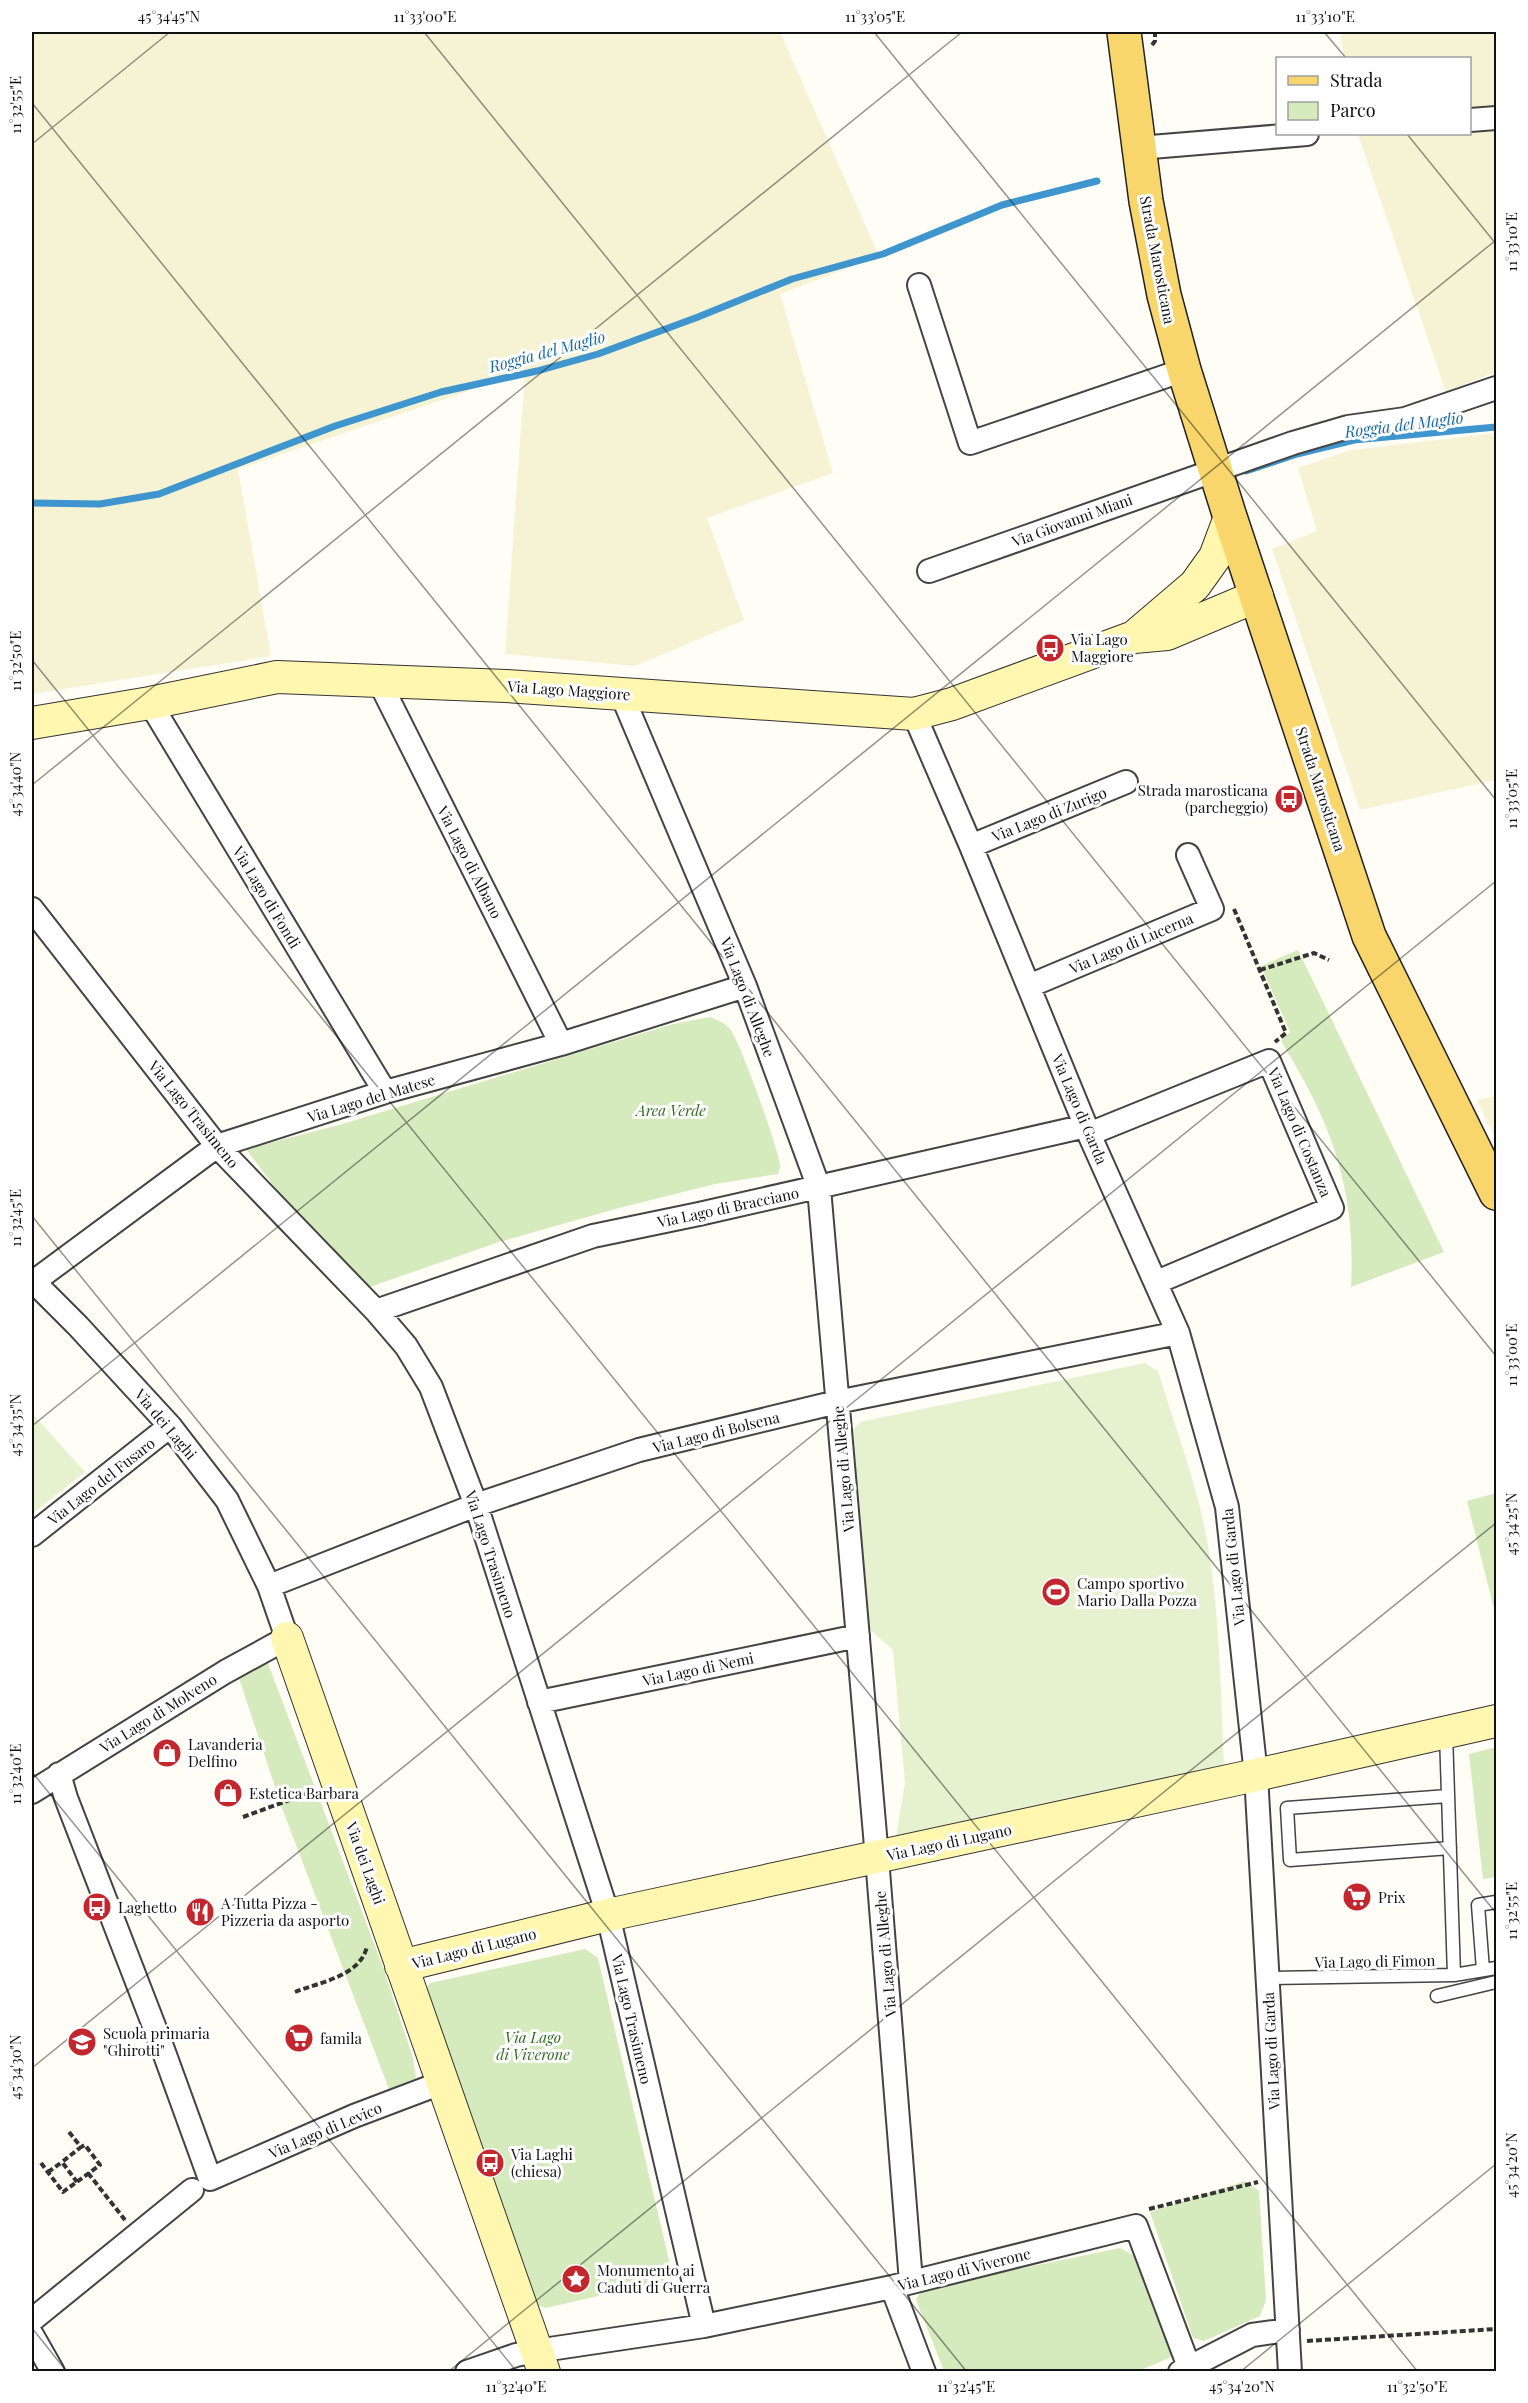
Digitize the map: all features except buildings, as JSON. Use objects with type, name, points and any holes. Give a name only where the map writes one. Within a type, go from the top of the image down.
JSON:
[{"type":"main road","name":"Strada Marosticana","points":[[1124,32],[1150,229],[1164,295],[1184,370],[1230,518],[1369,936],[1497,1193]]},
{"type":"street","points":[[1471,120],[1497,118]]},
{"type":"street","points":[[1139,148],[1295,135]]},
{"type":"street","points":[[919,285],[970,443],[1184,370]]},
{"type":"street","name":"Via Giovanni Miani","points":[[929,571],[1215,469],[1348,427],[1405,419],[1497,388]]},
{"type":"street","name":"Via Lago Maggiore","points":[[1134,637],[1195,585],[1215,557],[1230,518]]},
{"type":"street","name":"Via Lago Maggiore","points":[[32,723],[150,703],[277,677],[506,686],[914,714],[952,704],[1134,637],[1167,633],[1257,596]]},
{"type":"street","name":"Via Lago di Albano","points":[[379,681],[561,1044]]},
{"type":"street","name":"Via Lago di Alleghe","points":[[621,693],[745,986],[819,1188],[877,1858],[902,2284],[924,2372]]},
{"type":"street","name":"Via Lago di Fondi","points":[[150,703],[385,1092]]},
{"type":"street","name":"Via Lago di Garda","points":[[914,714],[1088,1130],[1178,1333],[1227,1507],[1256,1775],[1279,2177],[1296,2335],[1290,2372]]},
{"type":"street","name":"Via Lago di Zurigo","points":[[971,846],[1126,782]]},
{"type":"street","name":"Via Lago di Lucerna","points":[[1029,986],[1212,909],[1188,855]]},
{"type":"street","name":"Via Lago Trasimeno","points":[[32,909],[217,1146],[376,1311],[406,1346],[431,1387],[476,1505],[608,1915],[704,2326]]},
{"type":"street","name":"Via Lago del Matese","points":[[32,1282],[217,1146],[385,1092],[561,1044],[745,986]]},
{"type":"street","name":"Via Lago di Costanza","points":[[1088,1130],[1269,1061],[1332,1208],[1157,1282]]},
{"type":"street","name":"Via Lago di Bracciano","points":[[376,1311],[593,1236],[1088,1130]]},
{"type":"street","name":"Via dei Laghi","points":[[32,1282],[78,1326],[170,1426],[227,1500],[269,1586],[540,2361]]},
{"type":"street","name":"Via Lago di Bolsena","points":[[269,1586],[476,1505],[639,1450],[837,1402],[1178,1333]]},
{"type":"street","name":"Via Lago del Fusaro","points":[[32,1535],[170,1426]]},
{"type":"street","name":"Via Lago di Nemi","points":[[539,1702],[858,1636]]},
{"type":"street","name":"Via Lago di Molveno","points":[[32,1792],[225,1672],[286,1638]]},
{"type":"street","name":"Via Lago di Lugano","points":[[401,1966],[608,1915],[1497,1721]]},
{"type":"street","points":[[59,1774],[66,1798],[161,2044],[201,2184]]},
{"type":"street","name":"Via Lago di Levico","points":[[32,2320],[135,2234],[201,2184],[354,2116],[441,2083]]},
{"type":"street","points":[[1137,2226],[1184,2369],[1252,2336],[1296,2335]]},
{"type":"street","name":"Via Lago di Viverone","points":[[467,2372],[516,2355],[540,2361],[902,2284],[1137,2226]]},
{"type":"street","points":[[32,2335],[53,2372]]},
{"type":"lane","points":[[1446,1733],[1454,1975]]},
{"type":"lane","points":[[1448,1796],[1287,1808],[1290,1860],[1450,1848]]},
{"type":"lane","points":[[1483,1970],[1478,1905],[1497,1902]]},
{"type":"lane","name":"Via Lago di Fimon","points":[[1267,1978],[1454,1975],[1497,1968]]},
{"type":"lane","points":[[1437,1996],[1497,1982]]},
{"type":"path","points":[[1212,909],[1233,909],[1286,1033],[1273,1043]]},
{"type":"path","points":[[1260,970],[1314,953],[1329,960]]},
{"type":"path","points":[[243,1817],[337,1782]]},
{"type":"path","points":[[295,1992],[352,1970],[366,1952],[368,1938],[388,1924]]},
{"type":"path","points":[[69,2132],[81,2147]]},
{"type":"path","points":[[41,2163],[63,2192],[100,2165],[85,2145],[48,2172]]},
{"type":"path","points":[[62,2162],[77,2182]]},
{"type":"path","points":[[88,2173],[135,2234]]},
{"type":"path","points":[[1137,2226],[1140,2211],[1279,2177]]},
{"type":"path","points":[[1296,2335],[1497,2329]]},
{"type":"shaded area","points":[[32,32],[780,32],[879,256],[780,294],[833,473],[707,518],[744,620],[635,666],[505,654],[525,372],[238,469],[271,656],[32,694]]},
{"type":"shaded area","points":[[1340,32],[1496,32],[1496,372],[1446,392],[1358,135],[1471,135],[1471,57],[1344,57]]},
{"type":"shaded area","points":[[1496,433],[1496,780],[1360,810],[1272,549],[1317,531],[1298,468],[1351,450]]},
{"type":"shaded area","points":[[1496,1096],[1496,1140],[1477,1100]]},
{"type":"green space","points":[[1298,950],[1444,1252],[1351,1287],[1352,1251],[1349,1218],[1337,1158],[1314,1101],[1281,1041],[1290,1032],[1261,966]]},
{"type":"green space","name":"Area Verde","points":[[710,1017],[730,1029],[742,1053],[773,1138],[780,1165],[778,1174],[715,1184],[619,1208],[499,1242],[364,1289],[326,1255],[246,1149],[339,1125],[673,1024]]},
{"type":"green space","points":[[1145,1363],[1158,1371],[1205,1528],[1218,1632],[1224,1769],[895,1843],[905,1783],[893,1650],[867,1627],[852,1431],[860,1422]]},
{"type":"green space","points":[[32,1413],[85,1472],[32,1514]]},
{"type":"green space","points":[[1496,1493],[1496,1617],[1467,1501]]},
{"type":"green space","points":[[267,1661],[383,1967],[413,2058],[416,2078],[389,2089],[282,1808],[238,1675]]},
{"type":"green space","points":[[1496,1747],[1496,1877],[1483,1879],[1469,1754]]},
{"type":"green space","name":"Via Lago di Viverone","points":[[585,1949],[598,1958],[672,2273],[663,2281],[546,2308],[537,2305],[424,1991],[430,1983]]},
{"type":"green space","points":[[1245,2181],[1259,2191],[1266,2300],[1260,2316],[1204,2341],[1193,2338],[1150,2212]]},
{"type":"green space","points":[[1120,2248],[1138,2258],[1173,2350],[1171,2357],[1139,2371],[944,2371],[916,2300],[922,2289]]},
{"type":"waterway","name":"Roggia del Maglio","points":[[32,503],[100,504],[159,494],[335,426],[441,392],[537,371],[598,354],[792,279],[883,254],[1002,205],[1097,181]]},
{"type":"waterway","name":"Roggia del Maglio","points":[[1246,471],[1297,454],[1354,440],[1496,427]]},
{"type":"place","name":"Via Lago Maggiore","points":[[1050,648]]},
{"type":"place","name":"Strada marosticana (parcheggio)","points":[[1289,799]]},
{"type":"place","name":"Campo sportivo Mario Dalla Pozza","points":[[1056,1592]]},
{"type":"place","name":"Lavanderia Delfino","points":[[167,1753]]},
{"type":"place","name":"Estetica Barbara","points":[[228,1793]]},
{"type":"place","name":"Prix","points":[[1357,1897]]},
{"type":"place","name":"Laghetto","points":[[97,1907]]},
{"type":"place","name":"A Tutta Pizza - Pizzeria da asporto","points":[[200,1912]]},
{"type":"place","name":"famila","points":[[299,2038]]},
{"type":"place","name":"Scuola primaria \"Ghirotti\"","points":[[82,2042]]},
{"type":"place","name":"Via Laghi (chiesa)","points":[[490,2163]]},
{"type":"place","name":"Monumento ai Caduti di Guerra","points":[[576,2279]]}]
